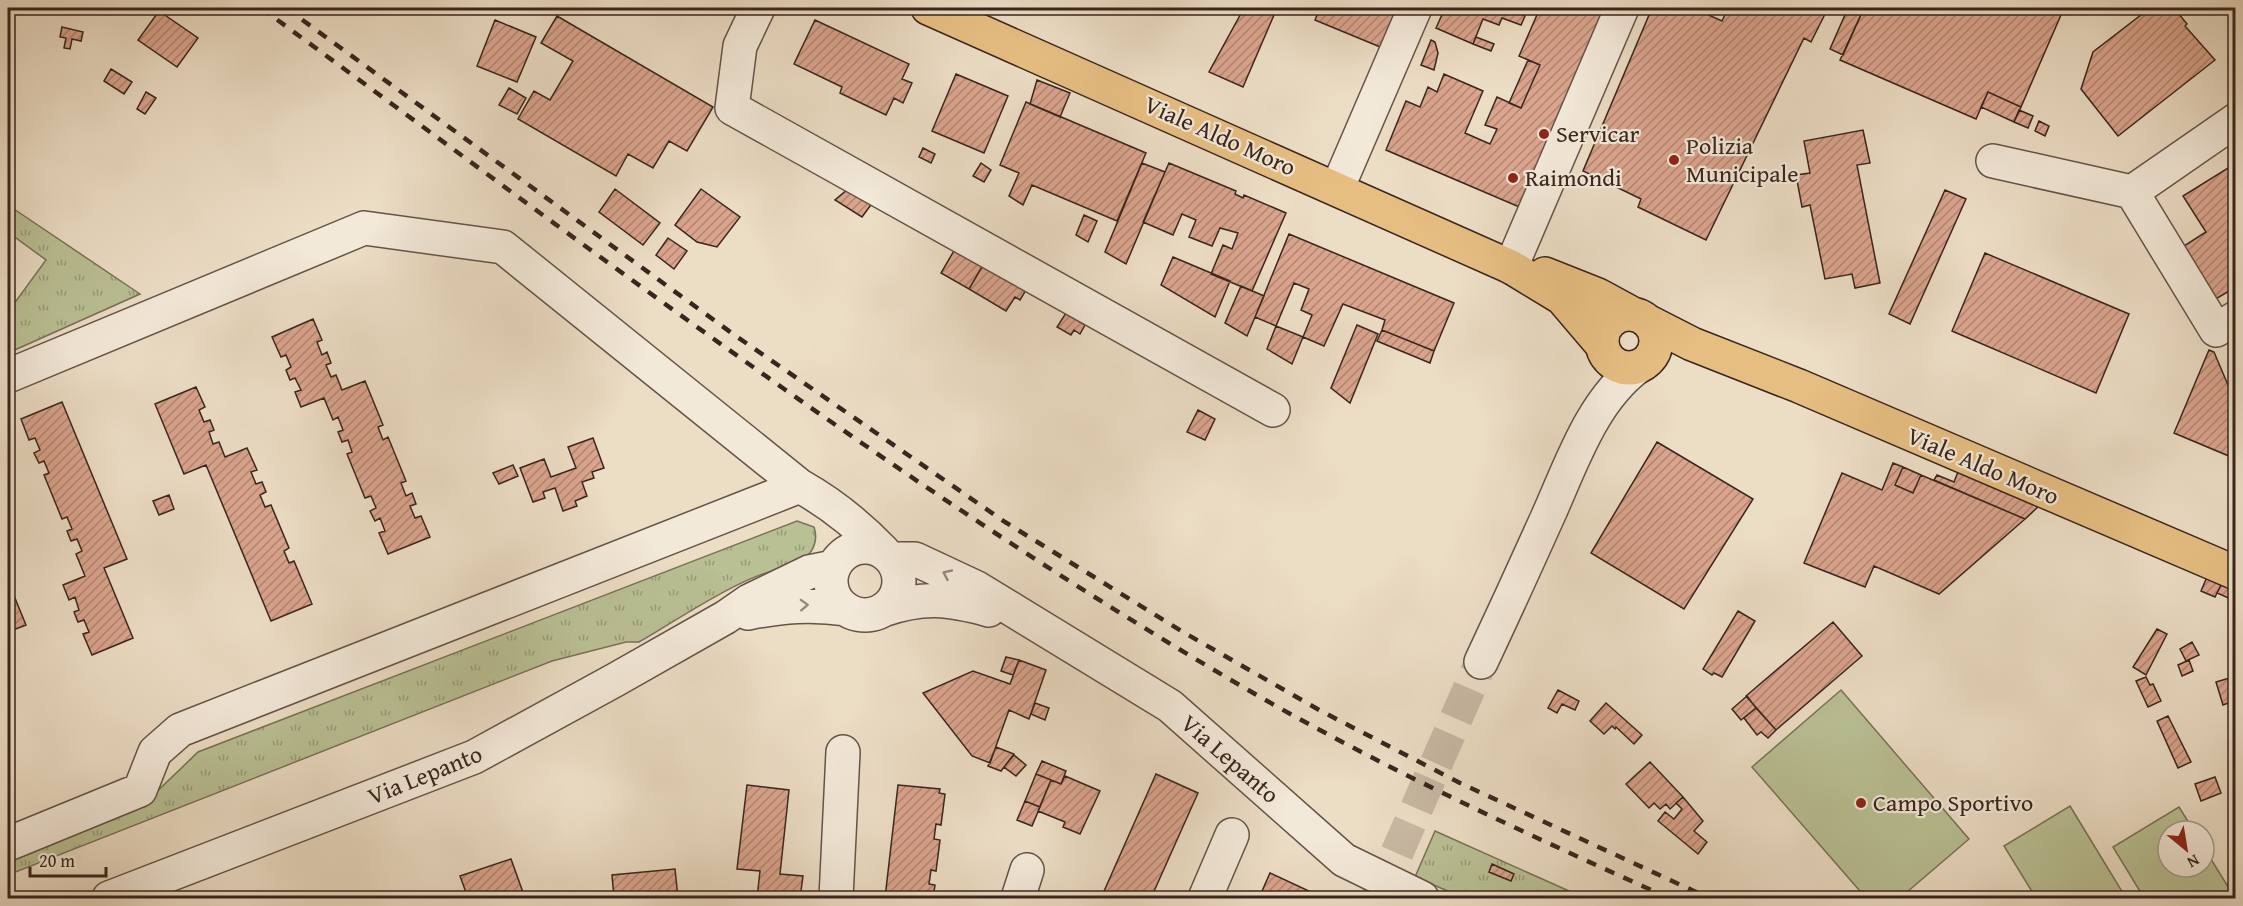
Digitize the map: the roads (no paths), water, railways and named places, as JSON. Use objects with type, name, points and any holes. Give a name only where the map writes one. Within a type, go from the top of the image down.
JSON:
[{"type":"main road","name":"Viale Aldo Moro","points":[[928,8],[1511,267],[1562,298],[1603,349]]},
{"type":"main road","name":"Viale Aldo Moro","points":[[1511,267],[1542,273],[1598,295],[1668,333],[2227,568]]},
{"type":"main road","points":[[1624,314],[1641,318],[1656,339],[1652,355],[1642,364],[1622,367],[1615,364],[1603,349],[1604,330],[1608,322],[1624,314]]},
{"type":"main road","name":"Viale Aldo Moro","points":[[1642,364],[1703,357],[1756,369]]},
{"type":"street","points":[[758,8],[740,46],[732,108],[1273,410]]},
{"type":"street","points":[[1337,189],[1415,8]]},
{"type":"street","points":[[1511,267],[1622,8]]},
{"type":"street","points":[[2132,192],[2235,120]]},
{"type":"street","points":[[1993,161],[2132,192],[2216,330],[2235,318]]},
{"type":"street","points":[[8,376],[364,228],[503,247],[800,486],[823,499],[860,526],[898,569],[899,586],[892,603],[883,610]]},
{"type":"street","points":[[1581,445],[1595,398],[1603,349]]},
{"type":"street","points":[[1481,662],[1581,445],[1610,393],[1623,377],[1642,364]]},
{"type":"street","points":[[800,486],[837,539],[837,562],[832,588],[836,598],[846,609]]},
{"type":"street","points":[[8,844],[140,790],[155,752],[180,730],[800,486]]},
{"type":"street","points":[[726,617],[749,601],[809,572],[837,562],[861,546],[872,547],[888,555],[915,559],[977,588],[1034,624]]},
{"type":"street","points":[[726,617],[784,606],[813,604],[846,609],[862,615],[911,601],[949,599],[1034,624]]},
{"type":"street","name":"Via Lepanto","points":[[109,898],[474,757],[726,617]]},
{"type":"street","name":"Via Lepanto","points":[[1034,624],[1170,706],[1344,860],[1422,898]]},
{"type":"street","points":[[836,898],[843,752]]},
{"type":"street","points":[[1205,898],[1232,835]]},
{"type":"tunnel","points":[[1377,898],[1481,662]]},
{"type":"railway","points":[[261,8],[749,364],[998,535],[1125,616],[1255,694],[1357,750],[1512,826],[1669,898]]},
{"type":"railway","points":[[286,8],[733,334],[1005,522],[1183,632],[1321,711],[1460,783],[1709,898]]},
{"type":"place","name":"Servicar","points":[[1544,134]]},
{"type":"place","name":"Polizia Municipale","points":[[1674,160]]},
{"type":"place","name":"Raimondi","points":[[1513,178]]},
{"type":"place","name":"Campo Sportivo","points":[[1861,803]]}]
